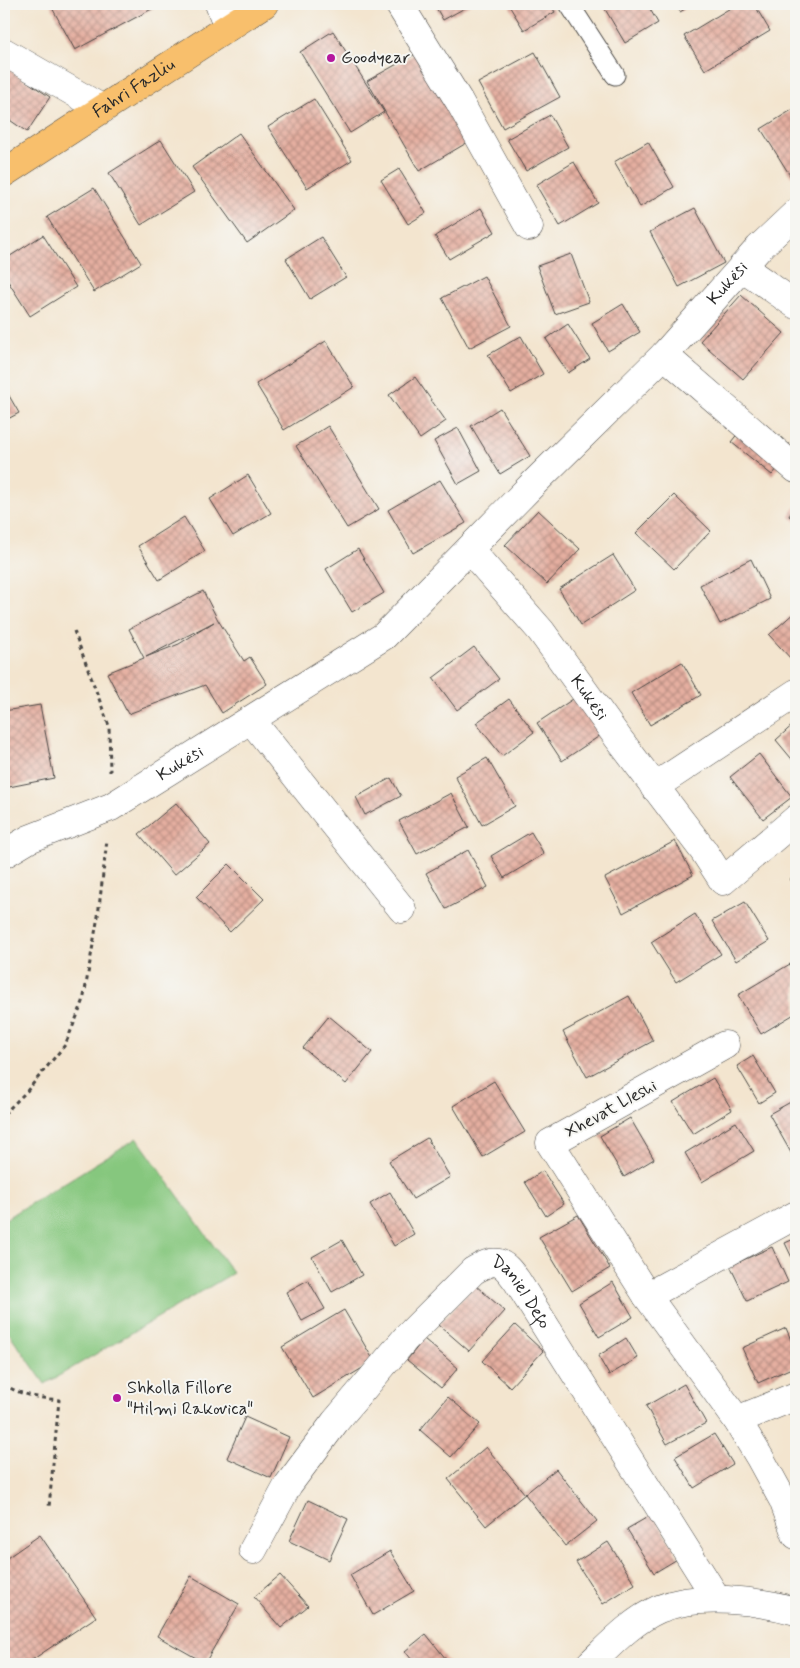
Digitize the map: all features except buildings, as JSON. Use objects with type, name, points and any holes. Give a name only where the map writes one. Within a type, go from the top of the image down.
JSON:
[{"type":"main road","name":"Fahri Fazliu","points":[[4,173],[103,108],[224,15],[264,4]]},
{"type":"street","points":[[399,4],[459,102],[529,227]]},
{"type":"street","points":[[4,52],[103,108]]},
{"type":"street","name":"Kukësi","points":[[4,854],[29,839],[111,807],[384,636],[533,484],[664,355],[759,248],[796,213]]},
{"type":"street","points":[[742,268],[796,305]]},
{"type":"street","points":[[664,355],[796,469]]},
{"type":"street","name":"Kukësi","points":[[470,550],[540,631],[654,787],[703,850],[723,881],[796,819]]},
{"type":"street","points":[[654,787],[796,693]]},
{"type":"street","points":[[250,720],[402,909]]},
{"type":"street","name":"Xhevat Lleshi","points":[[725,1045],[550,1143],[647,1296],[737,1420],[783,1500],[796,1535]]},
{"type":"street","points":[[647,1296],[796,1216]]},
{"type":"street","name":"Daniel Defo","points":[[253,1550],[288,1485],[335,1422],[406,1338],[473,1271],[486,1263],[497,1261],[508,1268],[517,1281],[717,1599]]},
{"type":"street","points":[[737,1420],[796,1396]]},
{"type":"street","points":[[590,1664],[634,1625],[659,1610],[685,1602],[717,1599],[777,1605],[796,1611]]},
{"type":"lane","points":[[569,4],[615,75]]},
{"type":"path","points":[[4,1114],[27,1091],[66,1045],[83,1002],[98,916],[111,807],[109,726],[74,631]]},
{"type":"path","points":[[4,1384],[12,1390],[41,1398],[59,1400],[49,1507]]},
{"type":"green space","points":[[137,1138],[233,1273],[45,1384],[4,1326],[4,1220]]},
{"type":"place","name":"Goodyear","points":[[331,58]]},
{"type":"place","name":"Shkolla Fillore \"Hilmi Rakovica\"","points":[[117,1398]]}]
